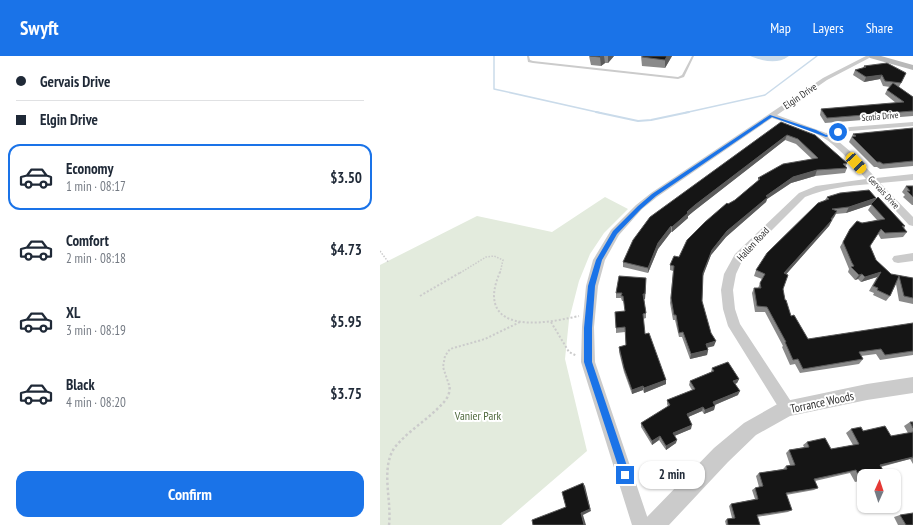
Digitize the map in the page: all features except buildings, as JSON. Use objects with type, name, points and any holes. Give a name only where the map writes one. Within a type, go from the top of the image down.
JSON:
[{"type":"main road","points":[[873,56],[913,68]]},
{"type":"street","name":"Elgin Drive","points":[[641,525],[588,362],[589,313],[592,286],[599,260],[615,233],[639,207],[654,195],[825,79],[870,56]]},
{"type":"street","name":"Gervais Drive","points":[[771,116],[826,136],[848,154],[913,223]]},
{"type":"street","name":"Scotia Drive","points":[[826,136],[850,129],[913,124]]},
{"type":"street","name":"Hallen Road","points":[[787,408],[734,326],[729,310],[727,290],[730,274],[738,257],[802,196],[816,189],[913,177]]},
{"type":"street","points":[[898,260],[913,258]]},
{"type":"street","name":"Torrance Woods","points":[[655,525],[721,455],[750,429],[787,408],[913,385]]},
{"type":"lane","points":[[528,56],[529,61],[533,62],[675,78],[683,76],[694,56]]},
{"type":"path","points":[[380,251],[389,263]]},
{"type":"path","points":[[420,296],[486,257],[494,256],[503,260],[497,279],[494,297],[501,312],[509,318],[520,322],[551,322],[589,313]]},
{"type":"path","points":[[389,525],[391,515],[387,458],[394,446],[444,403],[449,395],[450,386],[443,367],[445,356],[450,349],[485,339],[520,322]]},
{"type":"path","points":[[551,322],[569,352],[588,362]]},
{"type":"green space","name":"Vanier Park","points":[[605,197],[628,209],[604,233],[590,254],[579,281],[569,320],[565,359],[587,451],[501,525],[380,525],[380,265],[477,216],[552,232]]},
{"type":"water","points":[[750,56],[789,56],[780,60],[765,61]]},
{"type":"waterway","points":[[494,56],[494,89],[601,113]]},
{"type":"waterway","points":[[684,113],[765,95],[817,56]]},
{"type":"waterway","points":[[596,112],[638,121],[651,120],[689,112]]},
{"type":"route","points":[[625,475],[588,362],[588,328],[592,286],[599,260],[615,233],[639,207],[654,195],[771,116],[826,136],[838,132]]}]
